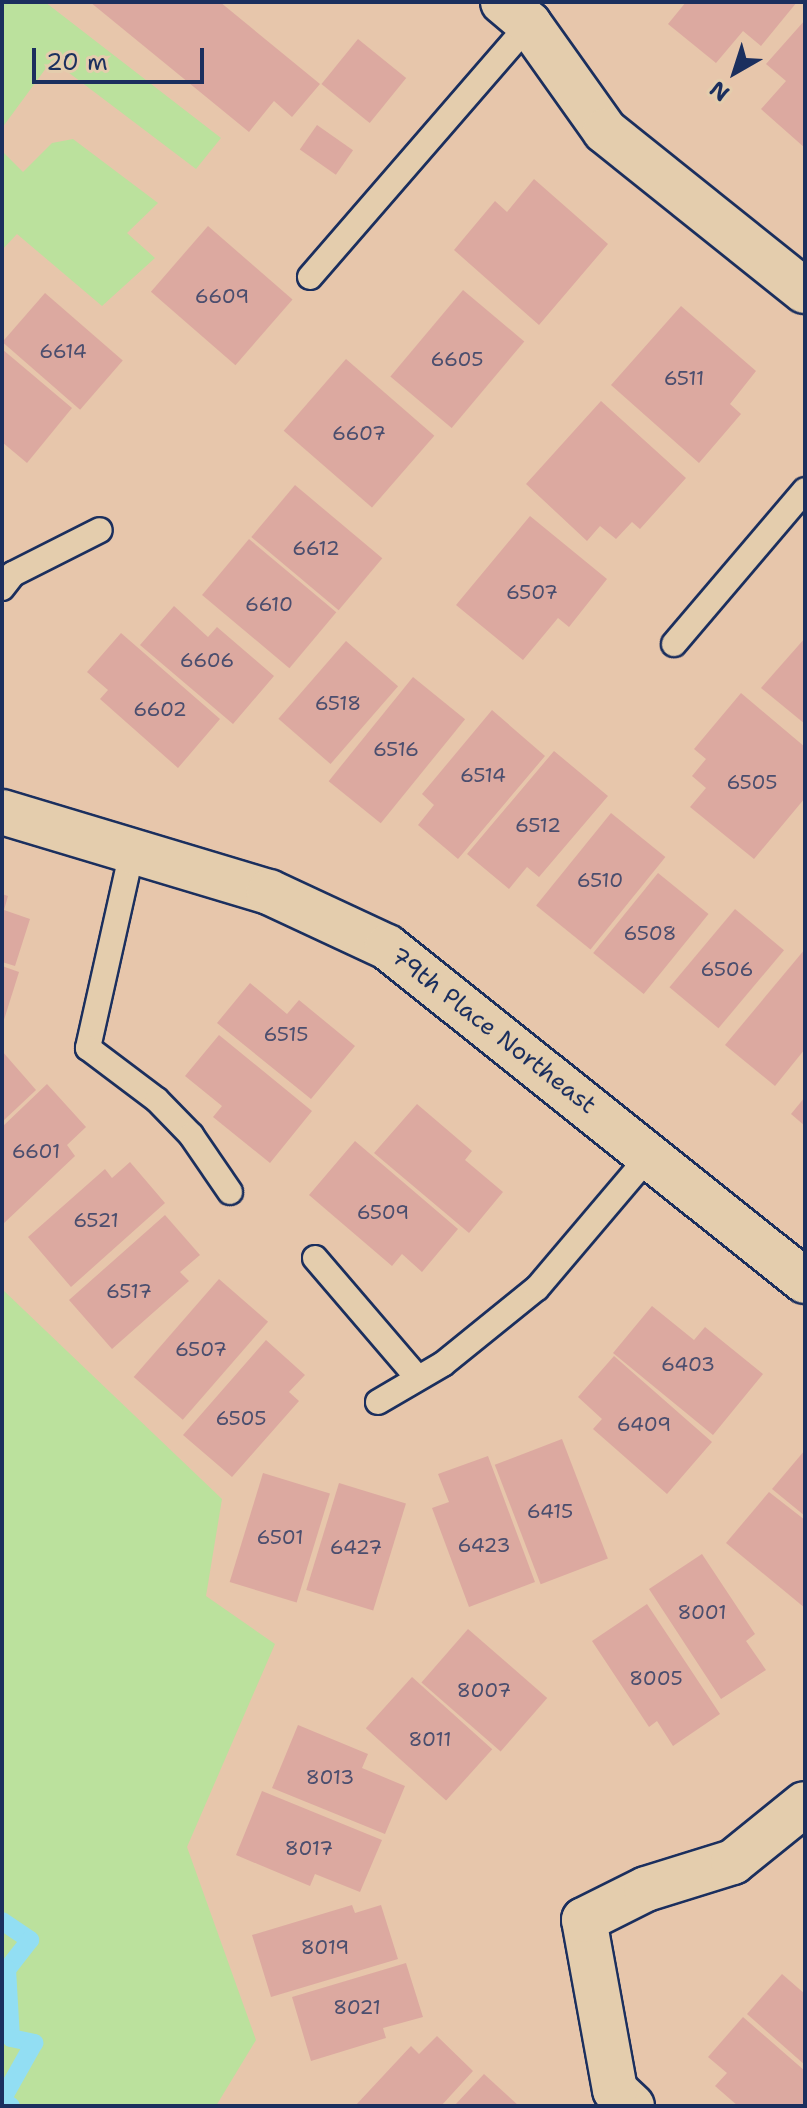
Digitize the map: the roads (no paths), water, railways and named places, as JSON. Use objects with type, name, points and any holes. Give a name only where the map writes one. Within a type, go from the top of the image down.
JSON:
[{"type":"street","points":[[516,13],[605,131],[805,291]]},
{"type":"street","name":"79th Place Northeast","points":[[2,812],[269,892],[387,947],[805,1281]]},
{"type":"street","points":[[632,2106],[615,2090],[584,1920],[646,1889],[733,1862],[805,1804]]},
{"type":"lane","points":[[310,277],[516,13]]},
{"type":"lane","points":[[674,644],[805,490]]},
{"type":"lane","points":[[2,588],[13,574],[100,530]]},
{"type":"lane","points":[[132,851],[88,1048],[157,1100],[191,1135],[230,1192]]},
{"type":"lane","points":[[378,1402],[418,1378],[537,1288],[649,1156]]},
{"type":"lane","points":[[315,1258],[418,1378]]},
{"type":"waterway","points":[[2,1921],[30,1940],[7,1969],[11,2038],[34,2043],[2,2100],[11,2106]]}]
